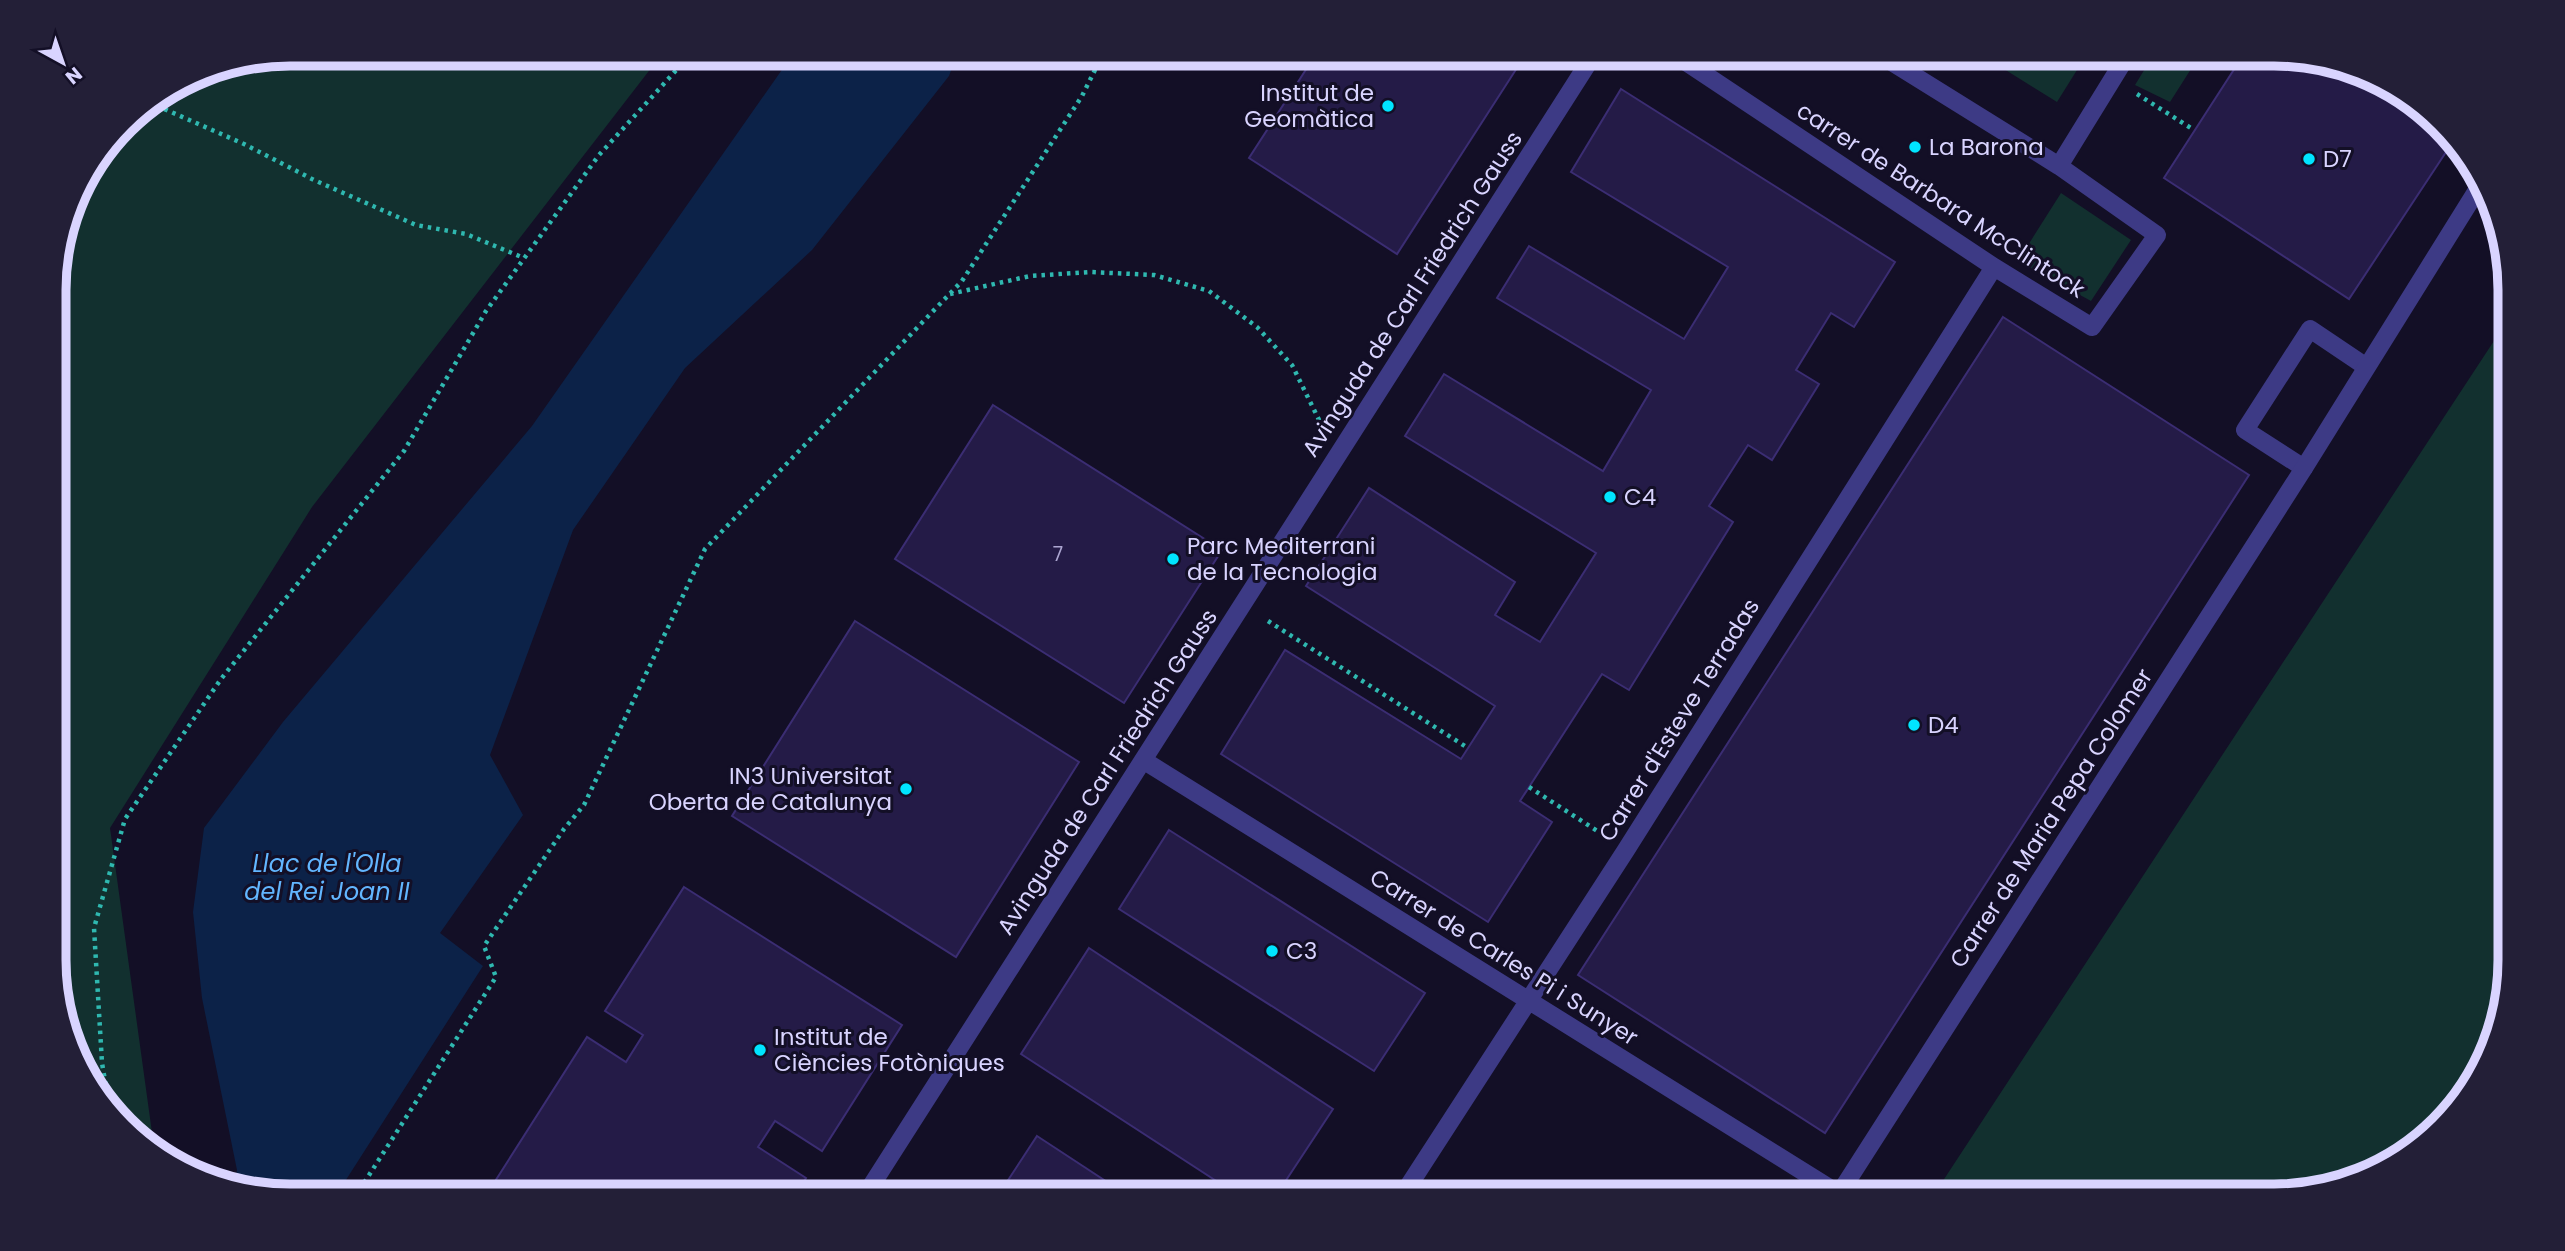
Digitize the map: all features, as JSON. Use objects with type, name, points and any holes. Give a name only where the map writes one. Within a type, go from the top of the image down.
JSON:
[{"type":"street","name":"Avinguda de Carl Friedrich Gauss","points":[[872,1184],[1586,67]]},
{"type":"street","name":"carrer de Barbara McClintock","points":[[1694,67],[1994,267],[2092,327],[2157,235],[2059,166],[1900,67]]},
{"type":"street","points":[[2059,166],[2120,67]]},
{"type":"street","name":"Carrer de Maria Pepa Colomer","points":[[1846,1184],[2304,468],[2365,366],[2475,193]]},
{"type":"street","name":"Carrer d'Esteve Terradas","points":[[1410,1184],[1626,850],[1994,267]]},
{"type":"street","points":[[2304,468],[2245,430],[2310,329],[2365,366]]},
{"type":"street","name":"Carrer de Carles Pi i Sunyer","points":[[1143,760],[1821,1184]]},
{"type":"path","points":[[106,1087],[102,1063],[94,928],[125,819],[221,679],[404,451],[486,311],[598,155],[679,67]]},
{"type":"path","points":[[363,1184],[496,977],[484,946],[584,804],[705,549],[962,281],[1075,108],[1097,67]]},
{"type":"path","points":[[2113,79],[2194,130]]},
{"type":"path","points":[[161,108],[416,225],[466,234],[524,258]]},
{"type":"path","points":[[949,295],[1030,276],[1090,272],[1154,275],[1209,291],[1257,327],[1292,365],[1338,454]]},
{"type":"path","points":[[1242,605],[1468,748]]},
{"type":"path","points":[[1529,787],[1626,850]]},
{"type":"green space","points":[[652,67],[312,507],[110,828],[153,1137],[132,1119],[96,1073],[74,1019],[66,961],[67,275],[74,232],[84,205],[96,178],[113,154],[143,122],[178,96],[218,78],[261,68]]},
{"type":"green space","points":[[2001,67],[2079,67],[2057,102]]},
{"type":"green space","points":[[2146,67],[2192,67],[2170,102],[2135,85]]},
{"type":"green space","points":[[2061,193],[2131,240],[2091,301],[2018,261]]},
{"type":"green space","points":[[2498,335],[2498,976],[2491,1019],[2469,1073],[2433,1119],[2399,1147],[2347,1173],[2319,1180],[2290,1184],[1941,1184]]},
{"type":"water","name":"Llac de l'Olla del Rei Joan II","points":[[784,67],[952,67],[949,76],[812,250],[685,368],[573,530],[490,755],[523,815],[440,933],[483,966],[343,1184],[261,1183],[236,1177],[237,1170],[202,998],[193,912],[204,828],[283,722],[532,426]]},
{"type":"building","name":"Institut de Geomàtica","points":[[1308,67],[1518,67],[1397,254],[1249,158]]},
{"type":"building","name":"D7","points":[[2236,67],[2290,67],[2347,78],[2387,96],[2433,132],[2448,149],[2349,299],[2164,178]]},
{"type":"building","name":"C4","points":[[1621,89],[1895,262],[1854,327],[1831,313],[1796,370],[1819,384],[1772,460],[1748,445],[1709,506],[1733,522],[1629,690],[1602,674],[1520,801],[1552,822],[1488,922],[1221,754],[1285,650],[1461,759],[1495,706],[1306,586],[1369,488],[1515,582],[1495,615],[1540,642],[1596,553],[1405,436],[1444,374],[1603,471],[1651,390],[1497,298],[1529,246],[1684,339],[1728,267],[1571,172]]},
{"type":"building","name":"D4","points":[[2003,317],[2249,475],[1825,1133],[1578,975]]},
{"type":"building","points":[[993,405],[1222,550],[1124,703],[895,559]]},
{"type":"building","name":"IN3 Universitat Oberta de Catalunya","points":[[855,621],[1079,762],[956,957],[732,816]]},
{"type":"building","name":"C3","points":[[1169,830],[1425,993],[1374,1071],[1119,909]]},
{"type":"building","name":"Institut de Ciències Fotòniques","points":[[684,887],[902,1025],[822,1151],[775,1121],[758,1147],[806,1178],[802,1184],[493,1184],[587,1037],[626,1062],[643,1035],[605,1011]]},
{"type":"building","points":[[1089,948],[1333,1109],[1284,1184],[1221,1184],[1021,1054]]},
{"type":"building","points":[[1037,1136],[1110,1184],[1006,1184]]},
{"type":"place","name":"Institut de Geomàtica","points":[[1388,106]]},
{"type":"place","name":"La Barona","points":[[1915,147]]},
{"type":"place","name":"D7","points":[[2309,159]]},
{"type":"place","name":"C4","points":[[1610,497]]},
{"type":"place","name":"Parc Mediterrani de la Tecnologia","points":[[1173,559]]},
{"type":"place","name":"D4","points":[[1914,725]]},
{"type":"place","name":"IN3 Universitat Oberta de Catalunya","points":[[906,789]]},
{"type":"place","name":"C3","points":[[1272,951]]},
{"type":"place","name":"Institut de Ciències Fotòniques","points":[[760,1050]]}]
